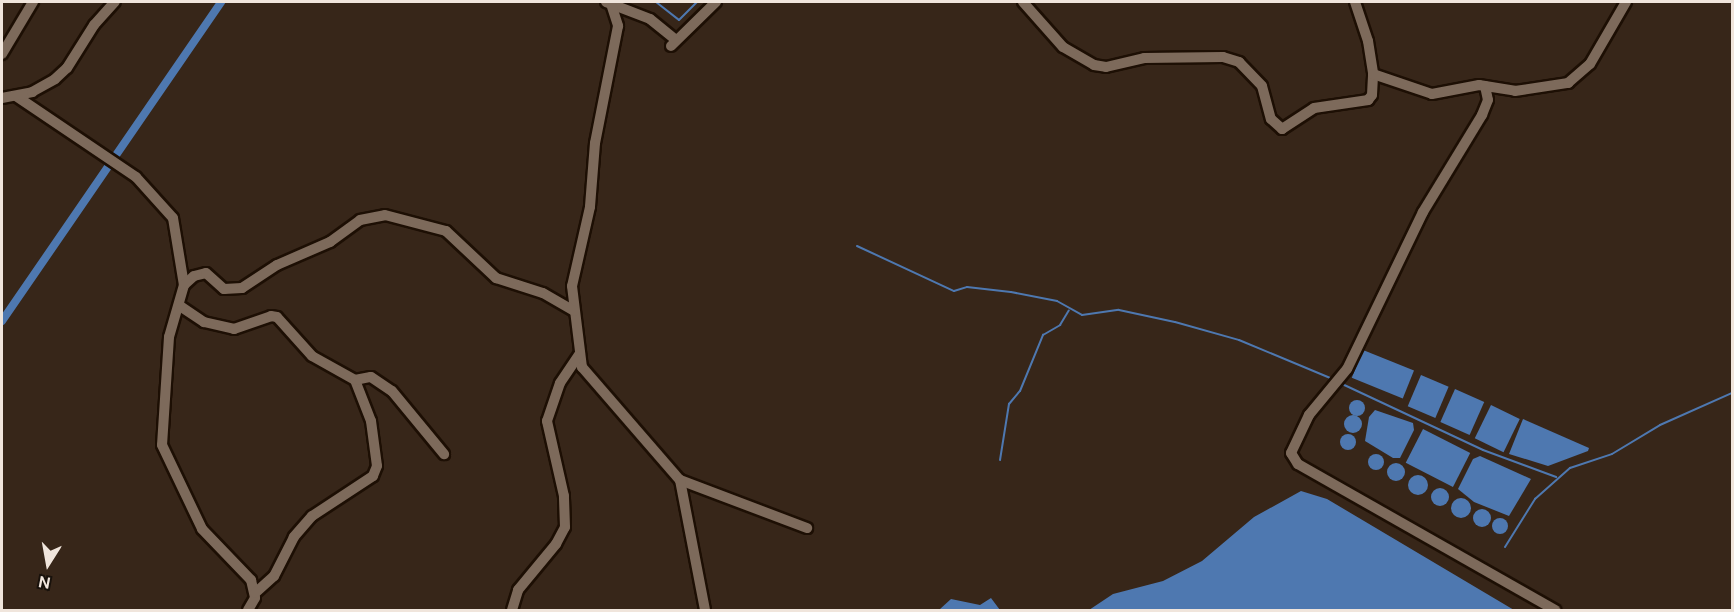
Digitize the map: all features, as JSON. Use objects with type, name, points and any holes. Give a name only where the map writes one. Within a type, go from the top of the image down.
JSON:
[{"type":"street","points":[[2,54],[33,2]]},
{"type":"street","points":[[2,98],[16,96],[47,85],[67,68],[94,25],[115,2]]},
{"type":"street","points":[[609,4],[650,20],[673,42],[716,2]]},
{"type":"street","points":[[1023,2],[1063,47],[1094,65],[1106,67],[1144,58],[1223,57],[1239,62],[1262,86],[1271,119],[1282,129],[1314,108],[1368,100],[1372,95],[1373,74],[1368,41],[1355,2]]},
{"type":"street","points":[[1373,74],[1432,94],[1485,86],[1515,91],[1568,83],[1590,64],[1626,2]]},
{"type":"street","points":[[609,4],[618,26],[594,143],[590,207],[573,278],[574,311],[585,371],[680,480],[807,528]]},
{"type":"street","points":[[1485,86],[1488,100],[1482,116],[1423,212],[1347,369],[1309,415],[1291,453],[1298,464],[1555,610]]},
{"type":"street","points":[[16,96],[136,177],[173,218],[184,285],[180,306],[169,337],[162,445],[202,529],[245,570],[255,593]]},
{"type":"street","points":[[184,285],[194,276],[206,273],[224,289],[242,288],[277,265],[330,242],[360,220],[386,214],[446,231],[496,278],[543,294],[574,311]]},
{"type":"street","points":[[180,306],[204,322],[234,329],[271,316],[277,317],[312,356],[355,380],[371,378],[392,391],[444,453]]},
{"type":"street","points":[[512,610],[518,590],[556,544],[564,527],[564,496],[547,421],[560,383],[580,353]]},
{"type":"street","points":[[248,610],[255,593],[274,576],[294,537],[312,516],[375,471],[371,421],[355,380]]},
{"type":"street","points":[[680,480],[705,610]]},
{"type":"water","points":[[1363,350],[1414,371],[1403,398],[1352,378]]},
{"type":"water","points":[[1421,375],[1449,387],[1435,418],[1408,406]]},
{"type":"water","points":[[1455,389],[1484,402],[1470,435],[1440,422]]},
{"type":"water","points":[[1357,400],[1365,408],[1357,416],[1349,408]]},
{"type":"water","points":[[1491,405],[1520,419],[1504,452],[1475,438]]},
{"type":"water","points":[[1375,410],[1413,423],[1414,430],[1400,458],[1393,458],[1365,441],[1369,417]]},
{"type":"water","points":[[1353,415],[1359,418],[1362,424],[1359,430],[1353,433],[1347,430],[1344,424],[1347,418]]},
{"type":"water","points":[[1523,419],[1589,448],[1588,451],[1548,466],[1509,454]]},
{"type":"water","points":[[1423,429],[1470,453],[1453,487],[1406,463]]},
{"type":"water","points":[[1348,434],[1354,436],[1356,442],[1354,448],[1348,450],[1342,448],[1340,442],[1342,436]]},
{"type":"water","points":[[1373,454],[1379,454],[1384,462],[1382,468],[1373,470],[1368,465],[1368,459]]},
{"type":"water","points":[[1480,456],[1531,479],[1509,516],[1474,502],[1458,489],[1473,459]]},
{"type":"water","points":[[1396,463],[1402,466],[1405,472],[1402,478],[1396,481],[1390,478],[1387,472],[1390,466]]},
{"type":"water","points":[[1418,475],[1425,478],[1428,485],[1425,492],[1418,495],[1411,492],[1408,485],[1411,478]]},
{"type":"water","points":[[1436,488],[1444,488],[1449,493],[1447,504],[1436,506],[1431,501],[1431,493]]},
{"type":"water","points":[[1301,491],[1327,499],[1514,610],[1089,610],[1113,594],[1163,581],[1202,561],[1254,517]]},
{"type":"water","points":[[1461,498],[1468,501],[1471,508],[1468,515],[1461,518],[1454,515],[1451,508],[1454,501]]},
{"type":"water","points":[[1482,509],[1488,512],[1491,518],[1488,524],[1482,527],[1476,524],[1473,518],[1476,512]]},
{"type":"water","points":[[1500,518],[1508,526],[1500,534],[1492,526]]},
{"type":"water","points":[[991,598],[1000,610],[929,610],[940,609],[951,599],[980,605]]},
{"type":"waterway","points":[[2,321],[221,2]]},
{"type":"waterway","points":[[656,2],[679,20],[697,2]]},
{"type":"waterway","points":[[857,246],[954,291],[967,287],[1011,292],[1057,301],[1082,315],[1119,310],[1175,322],[1239,340],[1335,380]]},
{"type":"waterway","points":[[1000,460],[1009,404],[1020,391],[1043,335],[1060,325],[1069,310]]},
{"type":"waterway","points":[[1340,383],[1483,450],[1556,477]]},
{"type":"waterway","points":[[1505,547],[1535,499],[1570,468],[1612,454],[1660,425],[1732,393]]}]
